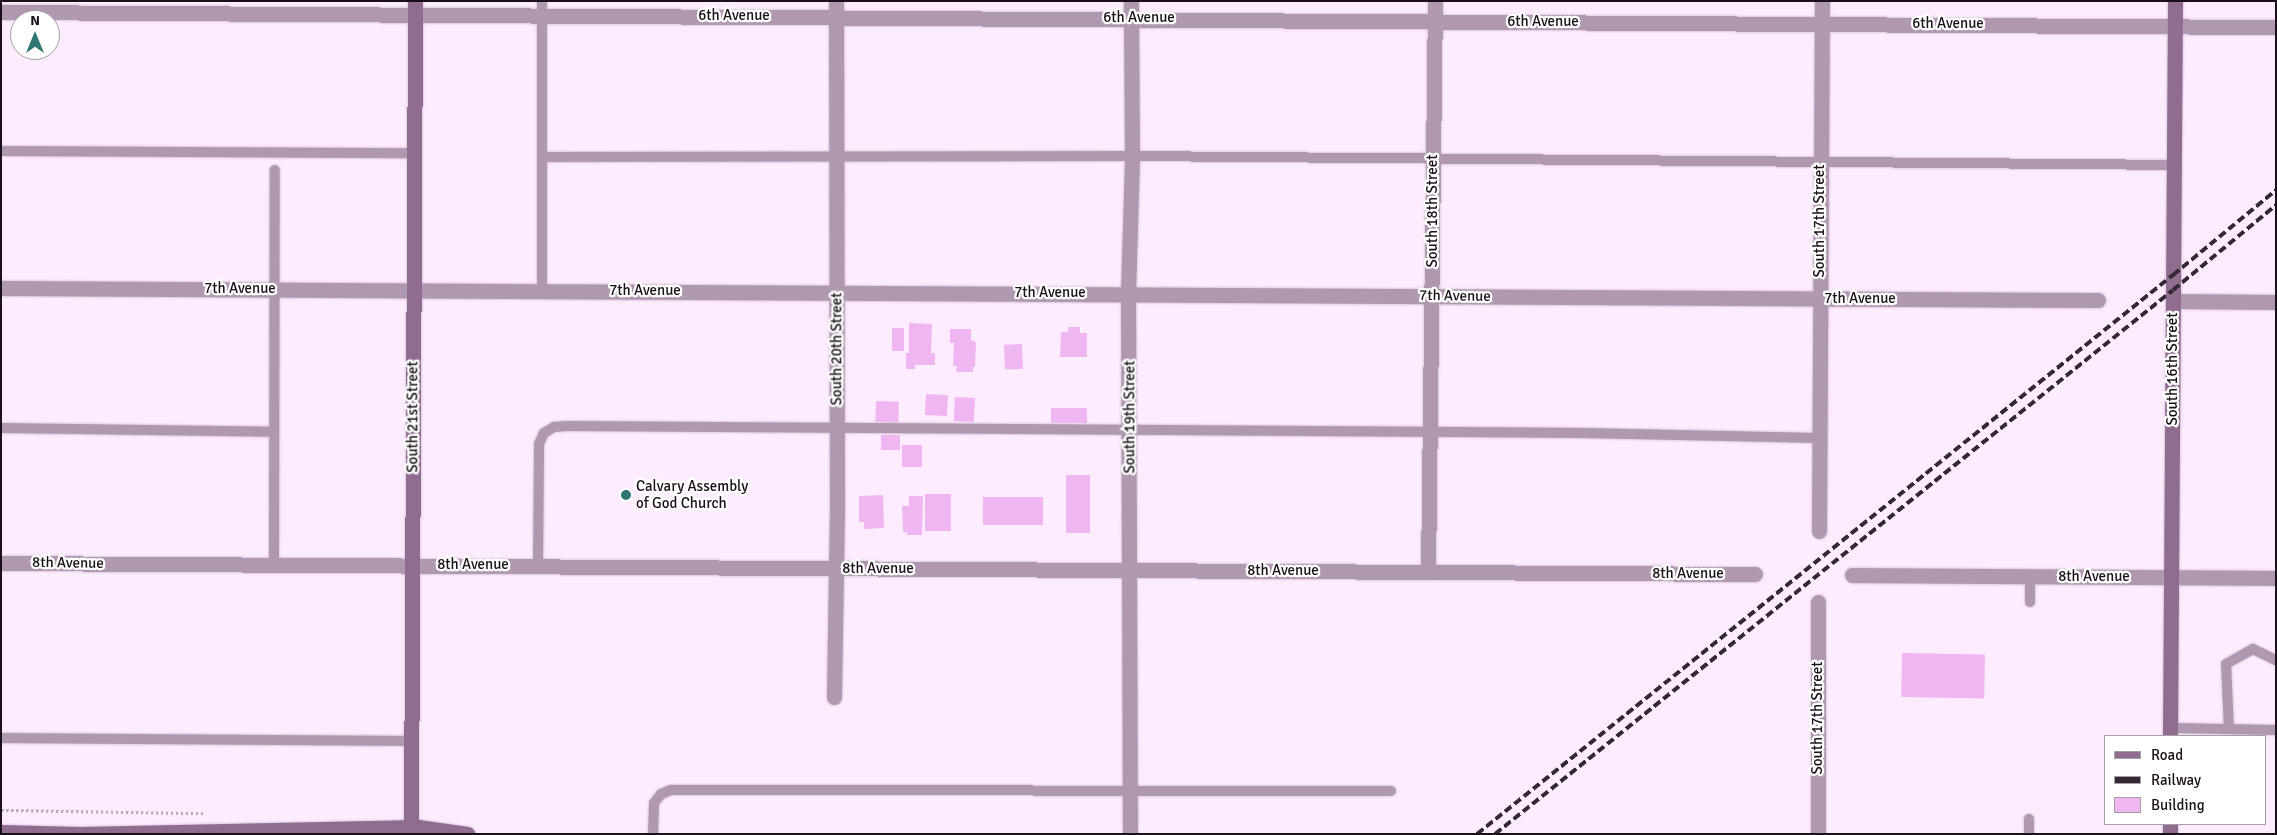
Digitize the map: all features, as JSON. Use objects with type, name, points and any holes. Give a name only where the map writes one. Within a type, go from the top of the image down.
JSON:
[{"type":"main road","name":"South 16th Street","points":[[2170,732],[2175,1]]},
{"type":"main road","name":"South 21st Street","points":[[411,830],[415,8]]},
{"type":"main road","points":[[1,832],[118,833],[411,830],[468,834]]},
{"type":"street","name":"South 19th Street","points":[[1130,834],[1128,294],[1132,156],[1131,1]]},
{"type":"street","name":"South 18th Street","points":[[1428,572],[1435,1]]},
{"type":"street","name":"South 17th Street","points":[[1819,531],[1822,1]]},
{"type":"street","name":"6th Avenue","points":[[1,12],[415,8],[836,9],[1131,18],[2276,27]]},
{"type":"street","name":"South 20th Street","points":[[834,697],[837,429],[836,9]]},
{"type":"street","name":"7th Avenue","points":[[1,288],[2098,300]]},
{"type":"street","points":[[2173,301],[2276,302]]},
{"type":"street","name":"8th Avenue","points":[[1,563],[1755,574]]},
{"type":"street","name":"8th Avenue","points":[[1852,575],[2276,578]]},
{"type":"street","name":"South 17th Street","points":[[1818,602],[1818,834]]},
{"type":"lane","points":[[542,8],[542,290]]},
{"type":"lane","points":[[1,151],[414,153]]},
{"type":"lane","points":[[542,157],[1132,156],[2174,165]]},
{"type":"lane","points":[[274,566],[275,170]]},
{"type":"lane","points":[[538,566],[539,444],[544,433],[554,427],[1584,433],[1819,438]]},
{"type":"lane","points":[[1,428],[274,432]]},
{"type":"lane","points":[[2030,576],[2030,602]]},
{"type":"lane","points":[[2229,729],[2226,664],[2253,649],[2276,660]]},
{"type":"lane","points":[[2170,732],[2229,729],[2276,730]]},
{"type":"lane","points":[[1,738],[411,741]]},
{"type":"lane","points":[[654,834],[654,803],[660,794],[671,790],[1130,789],[1391,791]]},
{"type":"lane","points":[[2029,820],[2029,834]]},
{"type":"building","points":[[909,323],[932,324],[931,353],[935,353],[935,365],[915,365],[915,369],[906,369],[906,353],[909,353]]},
{"type":"building","points":[[1068,327],[1080,327],[1080,333],[1087,333],[1087,357],[1060,357],[1061,332],[1068,332]]},
{"type":"building","points":[[892,328],[904,328],[904,351],[892,351]]},
{"type":"building","points":[[950,329],[971,329],[971,340],[976,342],[973,372],[956,372],[957,366],[953,366],[954,343],[950,343]]},
{"type":"building","points":[[1022,344],[1023,369],[1005,370],[1004,345]]},
{"type":"building","points":[[926,394],[948,395],[947,416],[925,415]]},
{"type":"building","points":[[955,397],[975,398],[974,422],[954,421]]},
{"type":"building","points":[[876,401],[899,402],[898,423],[875,422]]},
{"type":"building","points":[[1051,408],[1087,408],[1087,423],[1051,423]]},
{"type":"building","points":[[881,435],[900,435],[900,450],[881,450]]},
{"type":"building","points":[[902,445],[922,445],[922,467],[902,467]]},
{"type":"building","points":[[1066,475],[1090,475],[1090,533],[1066,533]]},
{"type":"building","points":[[925,494],[951,494],[951,531],[925,531]]},
{"type":"building","points":[[883,495],[884,528],[864,529],[864,522],[859,522],[859,496]]},
{"type":"building","points":[[909,496],[923,496],[922,535],[907,535],[907,531],[905,533],[903,531],[902,506],[909,506]]},
{"type":"building","points":[[983,497],[1043,497],[1043,525],[983,525]]},
{"type":"building","points":[[1902,653],[1985,654],[1984,698],[1901,697]]},
{"type":"railway","points":[[1477,834],[2173,275],[2276,190]]},
{"type":"railway","points":[[1495,834],[2173,290],[2276,205]]},
{"type":"place","name":"Calvary Assembly of God Church","points":[[626,495]]}]
